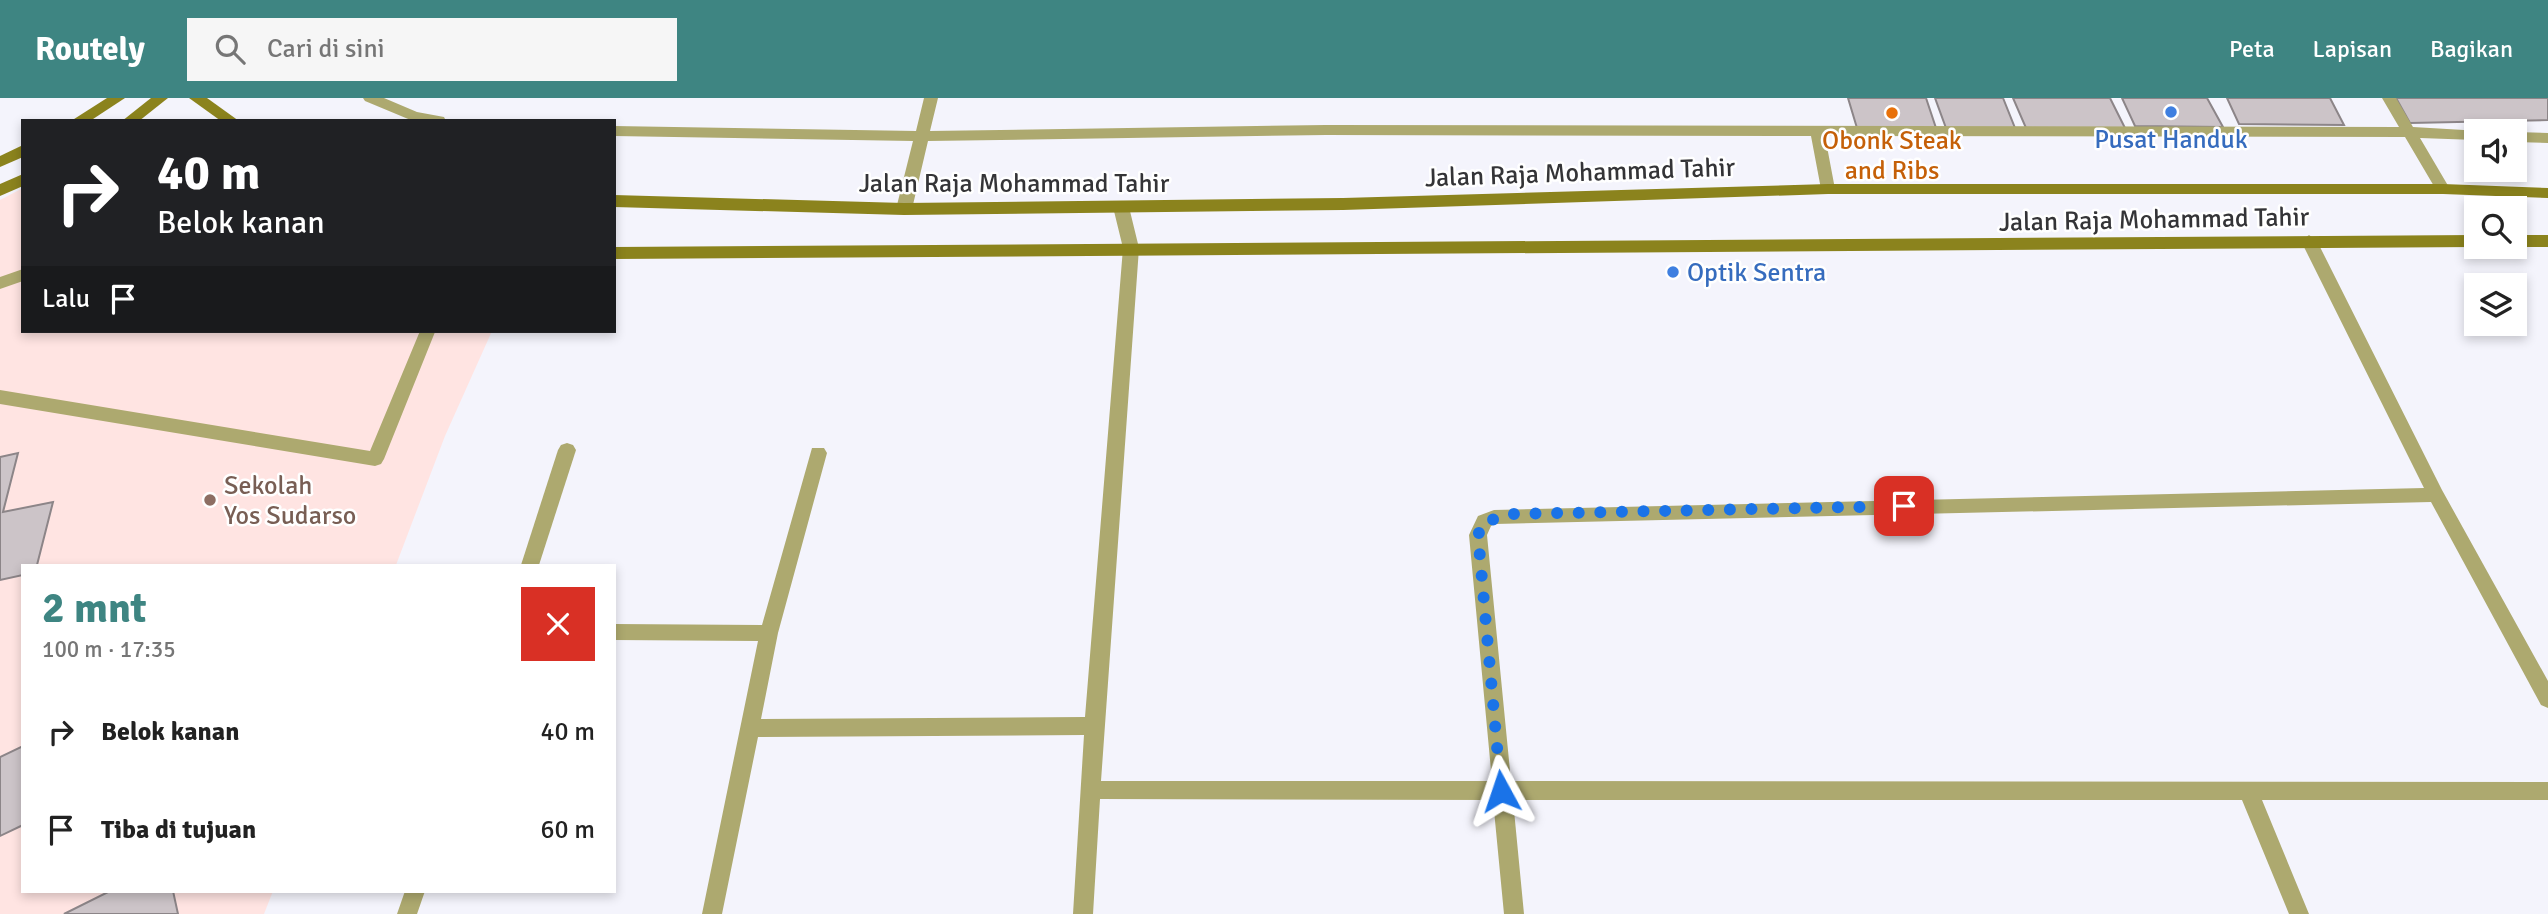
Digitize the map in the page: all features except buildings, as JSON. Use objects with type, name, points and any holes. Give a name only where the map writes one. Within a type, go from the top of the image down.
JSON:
[{"type":"main road","points":[[132,119],[161,98]]},
{"type":"main road","points":[[196,98],[229,119]]},
{"type":"main road","points":[[81,119],[110,100],[120,119]]},
{"type":"main road","points":[[0,162],[21,151]]},
{"type":"main road","points":[[0,191],[21,180]]},
{"type":"main road","name":"Jalan Raja Mohammad Tahir","points":[[616,201],[904,209],[1357,204],[1828,189],[2443,189],[2548,193]]},
{"type":"main road","name":"Jalan Raja Mohammad Tahir","points":[[616,253],[2464,241]]},
{"type":"main road","points":[[2527,241],[2548,241]]},
{"type":"street","points":[[370,98],[414,116],[429,119]]},
{"type":"street","points":[[904,209],[931,98]]},
{"type":"street","points":[[2389,98],[2443,189]]},
{"type":"street","points":[[616,131],[922,136],[1326,130],[2411,132],[2464,134]]},
{"type":"street","points":[[1817,130],[1828,189]]},
{"type":"street","points":[[2527,137],[2548,138]]},
{"type":"street","points":[[1083,914],[1094,726],[1131,248],[1121,207]]},
{"type":"street","points":[[2308,241],[2435,495],[2548,699]]},
{"type":"street","points":[[0,283],[21,276]]},
{"type":"street","points":[[0,397],[375,459],[423,333]]},
{"type":"street","points":[[530,564],[567,450]]},
{"type":"street","points":[[712,914],[769,634],[818,453]]},
{"type":"street","points":[[1514,914],[1478,535],[1484,522],[1494,517],[2435,495]]},
{"type":"street","points":[[616,632],[769,634]]},
{"type":"street","points":[[750,728],[1094,726]]},
{"type":"street","points":[[1090,790],[2548,790]]},
{"type":"street","points":[[2248,792],[2299,914]]},
{"type":"street","points":[[407,914],[414,893]]},
{"type":"shaded area","name":"Sekolah Yos Sudarso","points":[[21,189],[21,333],[491,333],[445,436],[396,564],[21,564],[21,893],[272,893],[264,914],[0,914],[0,200]]},
{"type":"place","name":"Pusat Handuk","points":[[2171,112]]},
{"type":"place","name":"Obonk Steak and Ribs","points":[[1892,113]]},
{"type":"place","name":"Optik Sentra","points":[[1673,272]]},
{"type":"place","name":"Sekolah Yos Sudarso","points":[[210,500]]},
{"type":"route","points":[[1501,791],[1478,535],[1484,522],[1512,514],[1904,506]]}]
